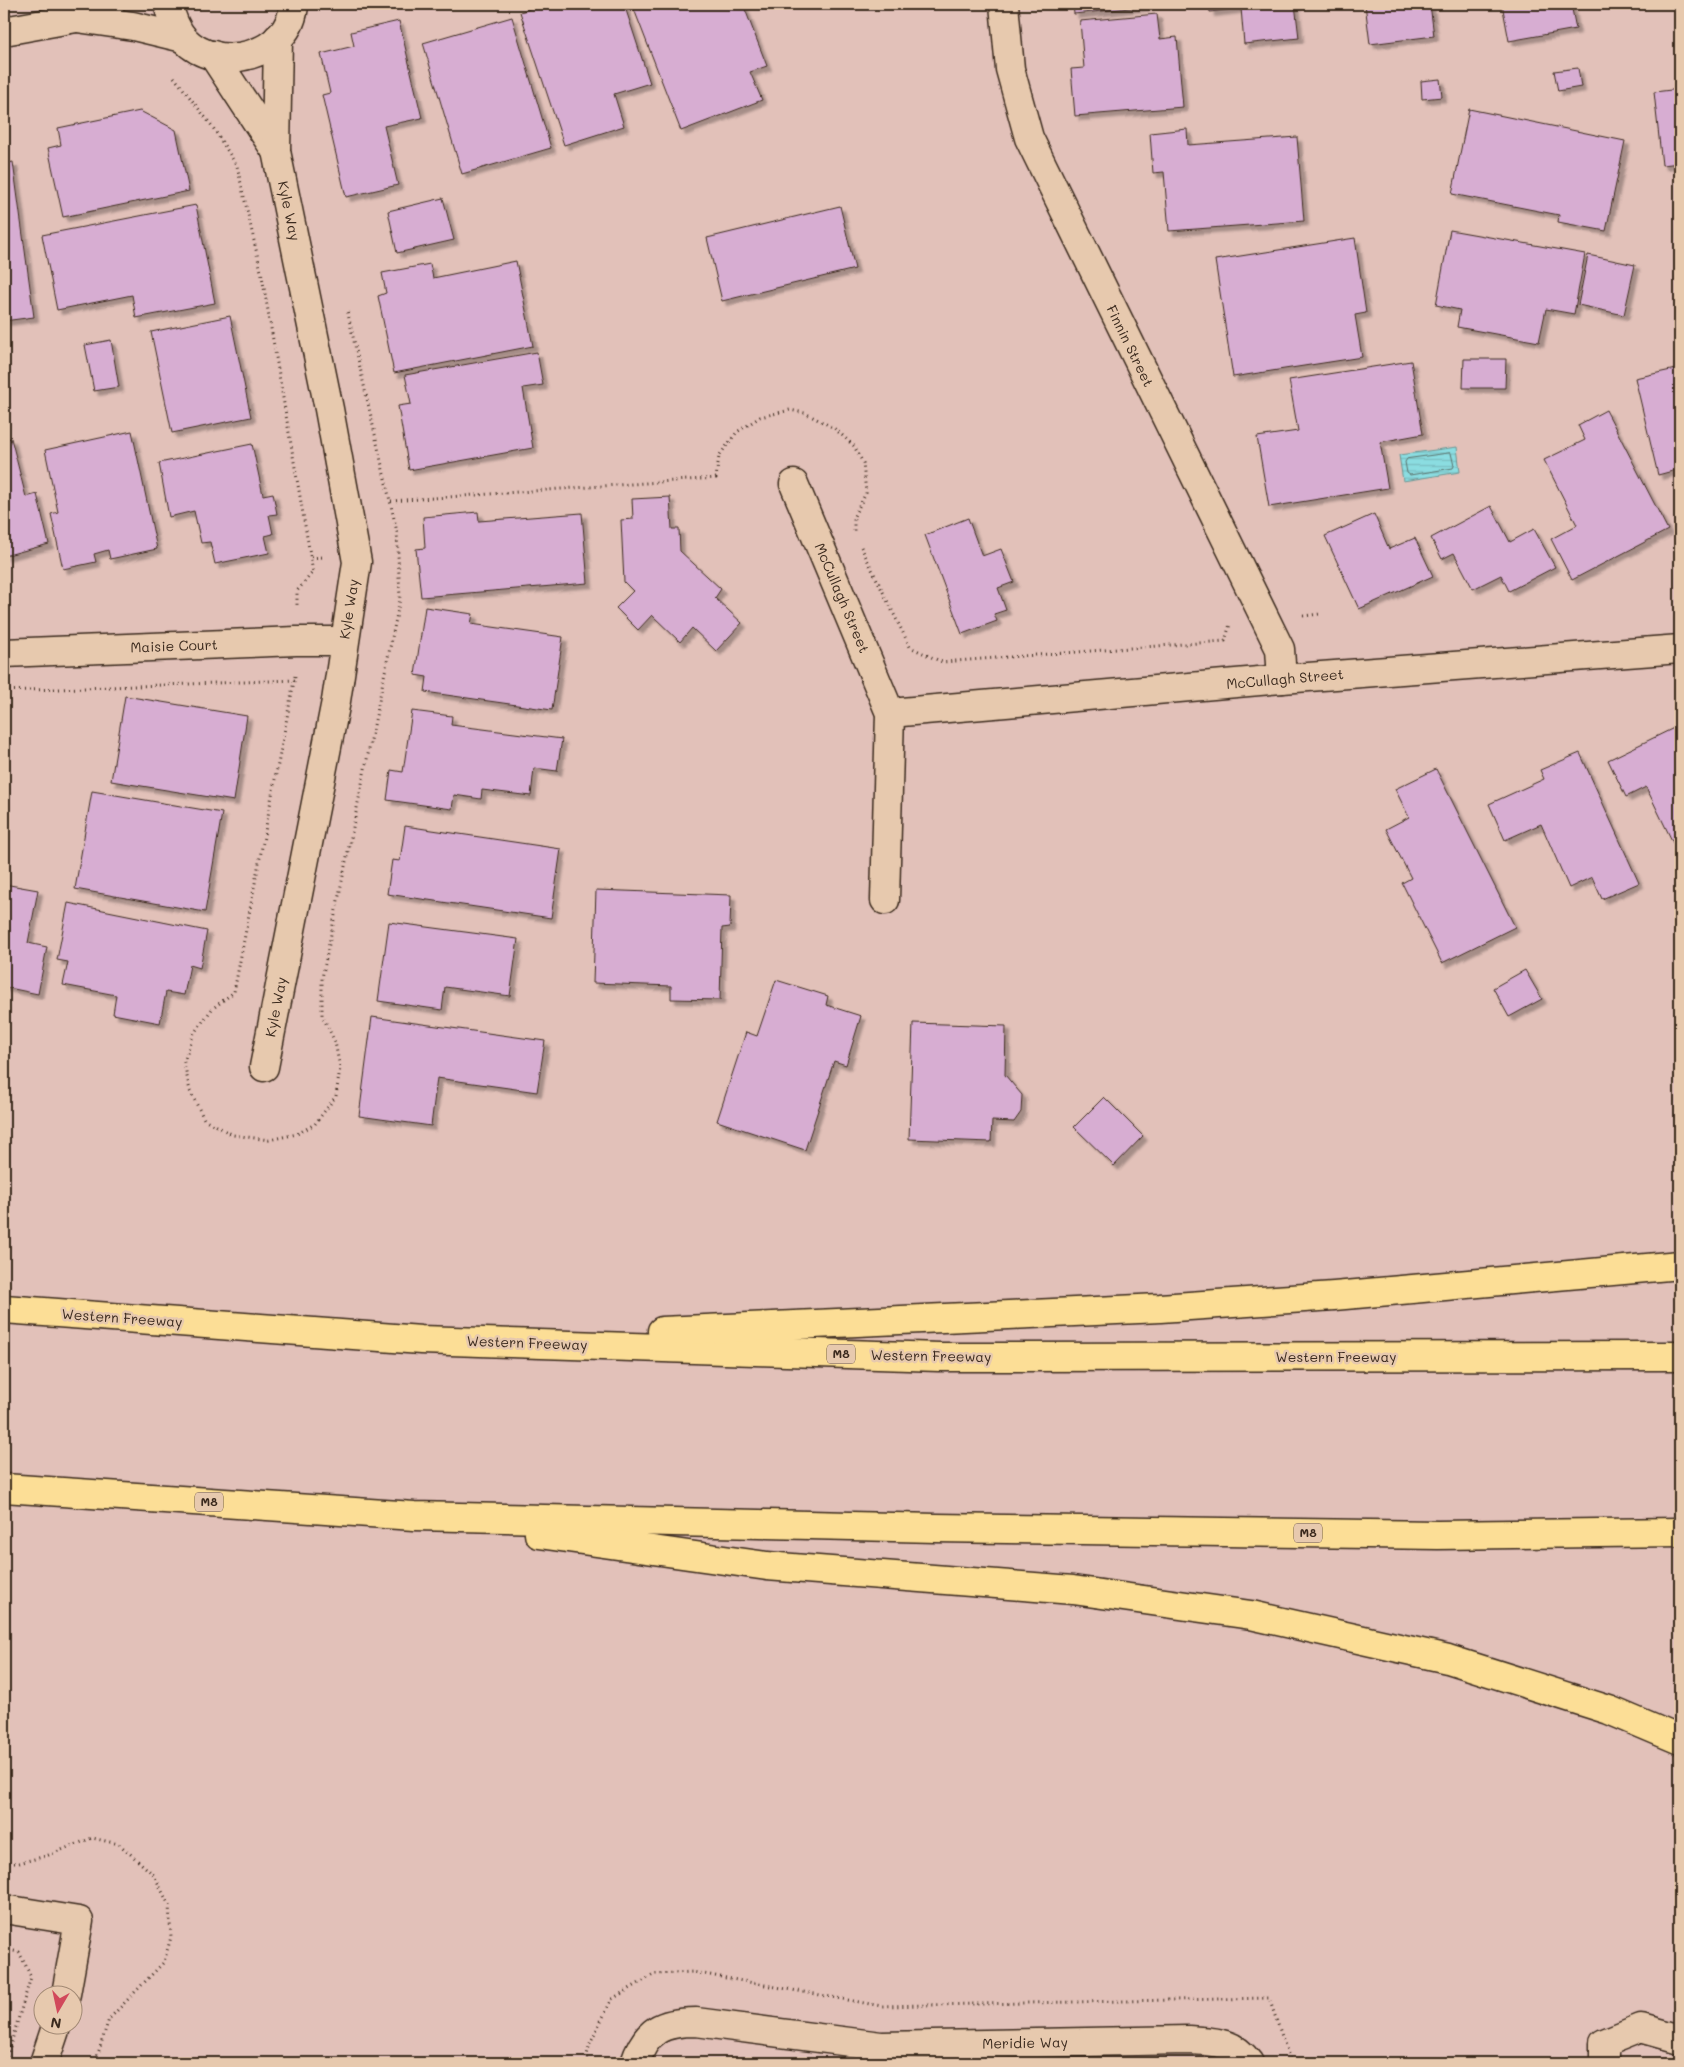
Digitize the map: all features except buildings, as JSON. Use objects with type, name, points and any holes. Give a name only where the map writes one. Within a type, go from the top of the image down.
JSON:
[{"type":"highway","points":[[421,1340],[721,1329],[1160,1308],[1334,1296],[1680,1265]]},
{"type":"highway","name":"Western Freeway","points":[[4,1309],[421,1340],[939,1357],[1680,1356]]},
{"type":"highway","name":"M8","points":[[4,1488],[414,1516],[936,1528],[1438,1535],[1680,1532]]},
{"type":"highway","points":[[414,1516],[767,1566],[1072,1590],[1251,1615],[1448,1659],[1609,1710],[1680,1740]]},
{"type":"street","points":[[4,30],[76,18],[110,4]]},
{"type":"street","points":[[168,4],[172,20],[183,38],[202,52],[213,56],[230,58],[248,56],[264,49],[278,38],[291,19],[296,5]]},
{"type":"street","name":"Finnin Street","points":[[1004,4],[1010,69],[1028,138],[1280,649],[1282,679]]},
{"type":"street","points":[[76,18],[133,26],[183,38]]},
{"type":"street","name":"Kyle Way","points":[[264,1067],[336,701],[357,562],[329,409],[276,151],[278,38]]},
{"type":"street","name":"Kyle Way","points":[[213,56],[276,151]]},
{"type":"street","name":"McCullagh Street","points":[[794,484],[890,713],[885,900]]},
{"type":"street","name":"Maisie Court","points":[[4,652],[296,641],[344,641]]},
{"type":"street","name":"McCullagh Street","points":[[890,713],[1282,679],[1680,649]]},
{"type":"street","points":[[4,1909],[79,1921],[68,1984]]},
{"type":"street","name":"Meridie Way","points":[[635,2063],[646,2038],[654,2030],[681,2022],[696,2022],[880,2046],[1188,2040],[1224,2043],[1241,2053],[1248,2063]]},
{"type":"street","points":[[1604,2063],[1604,2043],[1640,2028],[1680,2039]]},
{"type":"street","points":[[44,2063],[54,2034]]},
{"type":"path","points":[[4,691],[295,680]]},
{"type":"path","points":[[4,1863],[19,1863],[46,1856],[92,1838],[119,1844],[154,1874],[169,1905],[171,1936],[164,1962],[109,2019],[95,2063]]},
{"type":"path","points":[[4,1949],[19,1952],[31,1977],[5,2063]]},
{"type":"path","points":[[585,2063],[590,2043],[612,1999],[655,1974],[693,1972],[881,2006],[1269,1998],[1291,2063]]},
{"type":"water","points":[[1457,447],[1460,472],[1403,481],[1399,455]]}]
